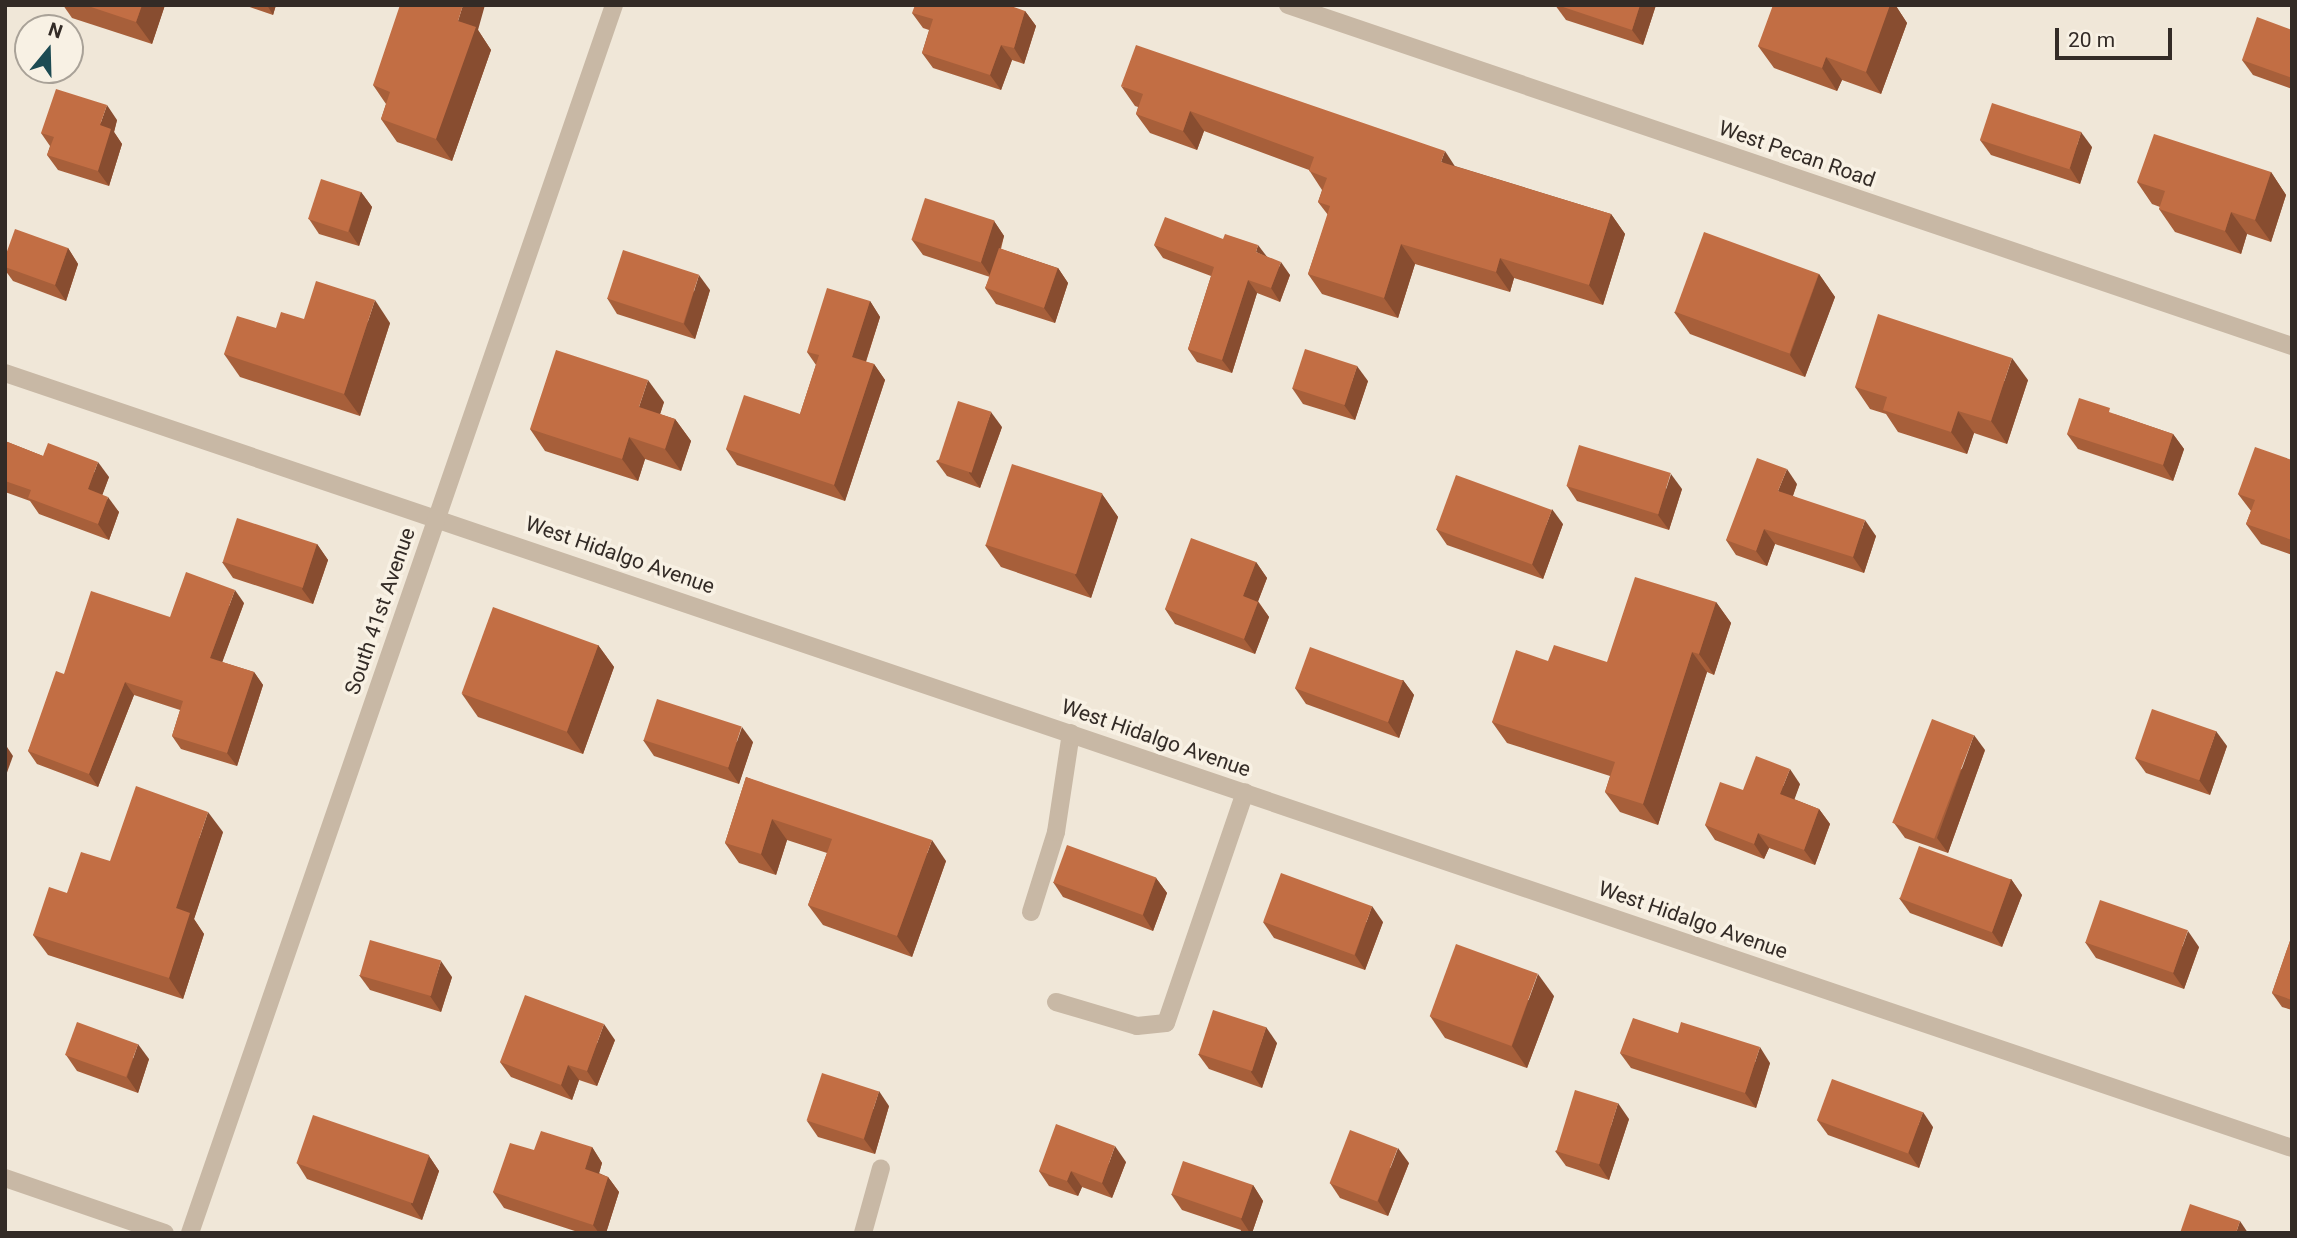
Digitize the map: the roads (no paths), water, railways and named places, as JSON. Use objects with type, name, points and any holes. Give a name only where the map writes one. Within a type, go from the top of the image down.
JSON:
[{"type":"street","name":"South 41st Avenue","points":[[190,1233],[614,5]]},
{"type":"street","name":"West Pecan Road","points":[[1288,5],[2292,346]]},
{"type":"street","name":"West Hidalgo Avenue","points":[[5,373],[2292,1148]]},
{"type":"street","points":[[1031,912],[1056,832],[1071,733]]},
{"type":"street","points":[[1056,1002],[1137,1026],[1166,1023],[1245,792]]},
{"type":"street","points":[[863,1233],[881,1168]]},
{"type":"street","points":[[5,1178],[165,1233]]}]
